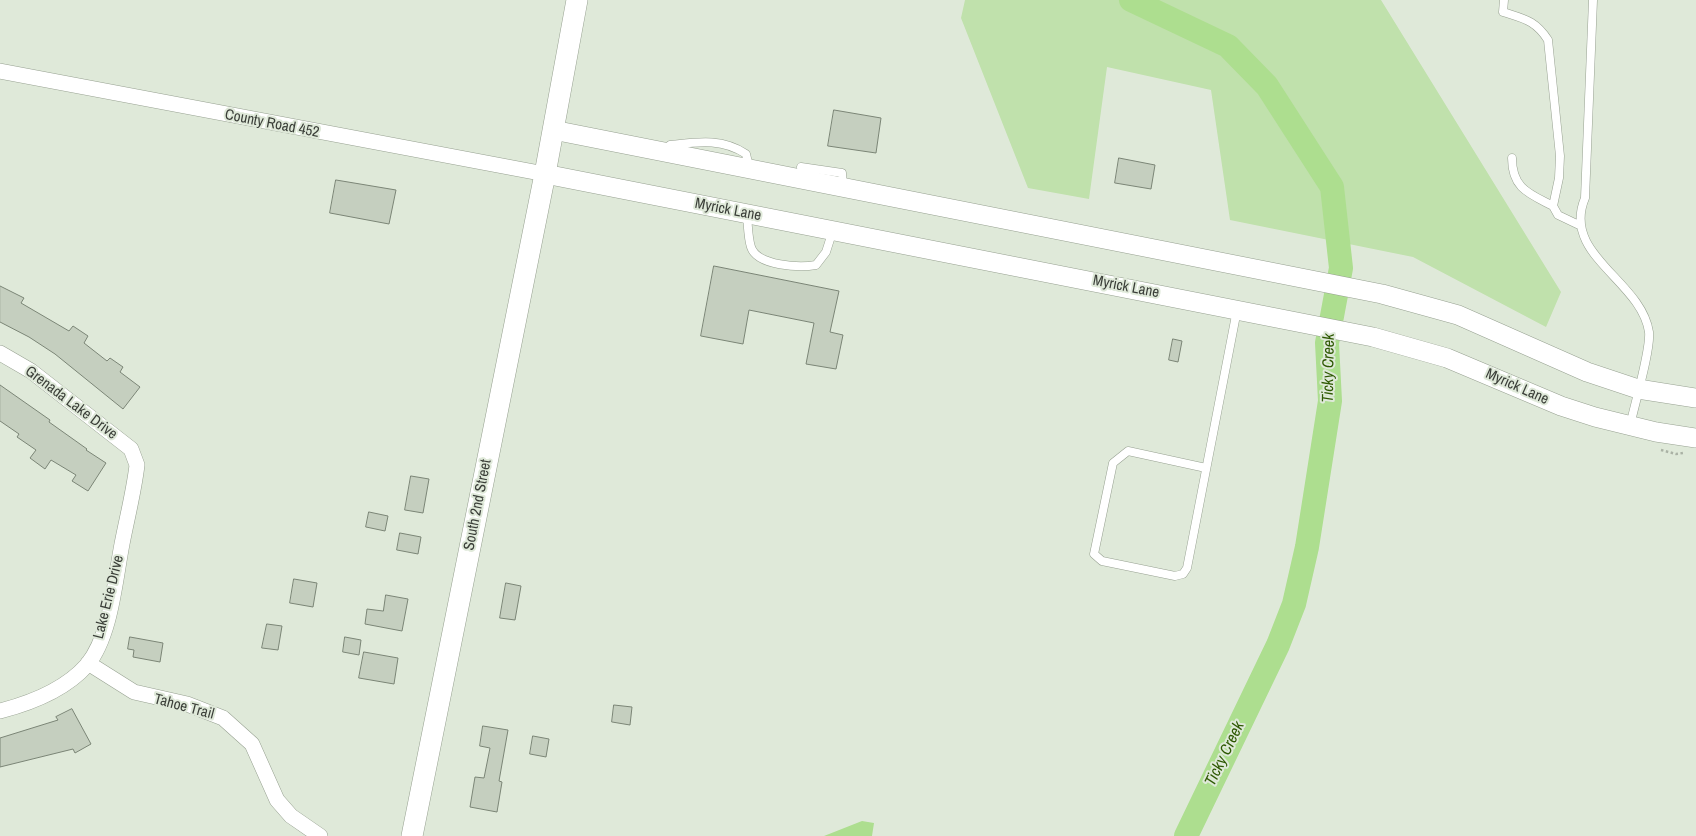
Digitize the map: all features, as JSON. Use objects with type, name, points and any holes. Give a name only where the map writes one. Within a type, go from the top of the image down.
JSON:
[{"type":"main road","name":"South 2nd Street","points":[[412,836],[545,174],[577,0]]},
{"type":"street","name":"County Road 452","points":[[0,71],[545,174]]},
{"type":"street","points":[[553,130],[1382,294],[1458,315],[1587,372],[1638,389],[1696,398]]},
{"type":"street","name":"Myrick Lane","points":[[545,174],[1373,337],[1447,358],[1561,406],[1693,445]]},
{"type":"street","name":"Grenada Lake Drive","points":[[0,353],[31,371],[131,449],[137,459]]},
{"type":"street","name":"Lake Erie Drive","points":[[0,712],[42,697],[72,679],[88,663],[97,648],[108,614],[137,459]]},
{"type":"street","name":"Tahoe Trail","points":[[88,663],[134,692],[206,710],[230,723],[252,744],[277,800],[291,816],[320,836]]},
{"type":"lane","points":[[1504,0],[1503,12],[1527,20],[1540,27],[1548,40],[1560,156],[1559,178],[1553,206]]},
{"type":"lane","points":[[1593,0],[1585,198],[1580,210],[1579,225],[1584,241],[1639,305],[1649,332],[1630,426]]},
{"type":"lane","points":[[1512,158],[1514,177],[1523,190],[1553,206],[1558,215],[1579,225]]},
{"type":"lane","points":[[801,167],[842,174],[843,187]]},
{"type":"lane","points":[[747,214],[751,249],[760,258],[797,268],[816,265],[826,252],[833,230]]},
{"type":"lane","points":[[1206,468],[1128,451],[1118,457],[1113,463],[1094,554],[1102,561],[1175,576],[1183,574],[1187,568],[1237,310]]},
{"type":"path","points":[[1652,448],[1676,454],[1693,445]]},
{"type":"shaded area","points":[[965,0],[1381,0],[1561,292],[1546,327],[1413,257],[1230,220],[1211,90],[1107,67],[1089,199],[1028,188],[961,18]]},
{"type":"shaded area","points":[[862,821],[874,823],[872,836],[824,836]]},
{"type":"building","points":[[834,110],[881,118],[876,153],[828,146]]},
{"type":"building","points":[[1119,158],[1155,165],[1151,189],[1115,183]]},
{"type":"building","points":[[336,180],[396,190],[389,224],[330,213]]},
{"type":"building","points":[[714,266],[839,291],[830,332],[843,335],[836,369],[806,364],[814,323],[749,310],[743,344],[701,336]]},
{"type":"building","points":[[0,286],[24,298],[21,303],[69,331],[73,326],[88,336],[84,343],[107,361],[110,358],[123,367],[120,372],[140,387],[123,409],[55,354],[29,337],[0,322]]},
{"type":"building","points":[[1173,339],[1182,341],[1178,362],[1169,360]]},
{"type":"building","points":[[0,385],[106,463],[88,491],[72,481],[76,475],[51,460],[45,469],[30,458],[36,450],[17,437],[19,434],[0,421]]},
{"type":"building","points":[[411,476],[429,479],[423,513],[405,510]]},
{"type":"building","points":[[369,512],[388,516],[385,531],[366,527]]},
{"type":"building","points":[[400,533],[421,537],[418,554],[397,550]]},
{"type":"building","points":[[294,579],[317,583],[313,607],[290,603]]},
{"type":"building","points":[[506,583],[521,586],[515,620],[500,618]]},
{"type":"building","points":[[386,595],[408,599],[402,631],[365,624],[367,609],[383,611]]},
{"type":"building","points":[[267,624],[282,626],[278,650],[262,648]]},
{"type":"building","points":[[130,637],[163,643],[160,662],[133,657],[134,650],[128,649]]},
{"type":"building","points":[[345,637],[361,640],[359,655],[343,652]]},
{"type":"building","points":[[364,652],[398,658],[394,684],[359,678]]},
{"type":"building","points":[[614,705],[632,707],[630,725],[612,722]]},
{"type":"building","points":[[72,709],[91,744],[75,753],[73,749],[0,767],[0,738],[58,720],[56,717]]},
{"type":"building","points":[[483,726],[508,730],[499,781],[502,782],[497,812],[470,807],[475,777],[484,778],[490,748],[480,746]]},
{"type":"building","points":[[533,736],[549,739],[546,757],[530,754]]},
{"type":"waterway","name":"Ticky Creek","points":[[1131,0],[1228,46],[1267,86],[1332,187],[1341,268],[1327,343],[1330,401],[1307,547],[1294,604],[1278,645],[1186,836]]}]
